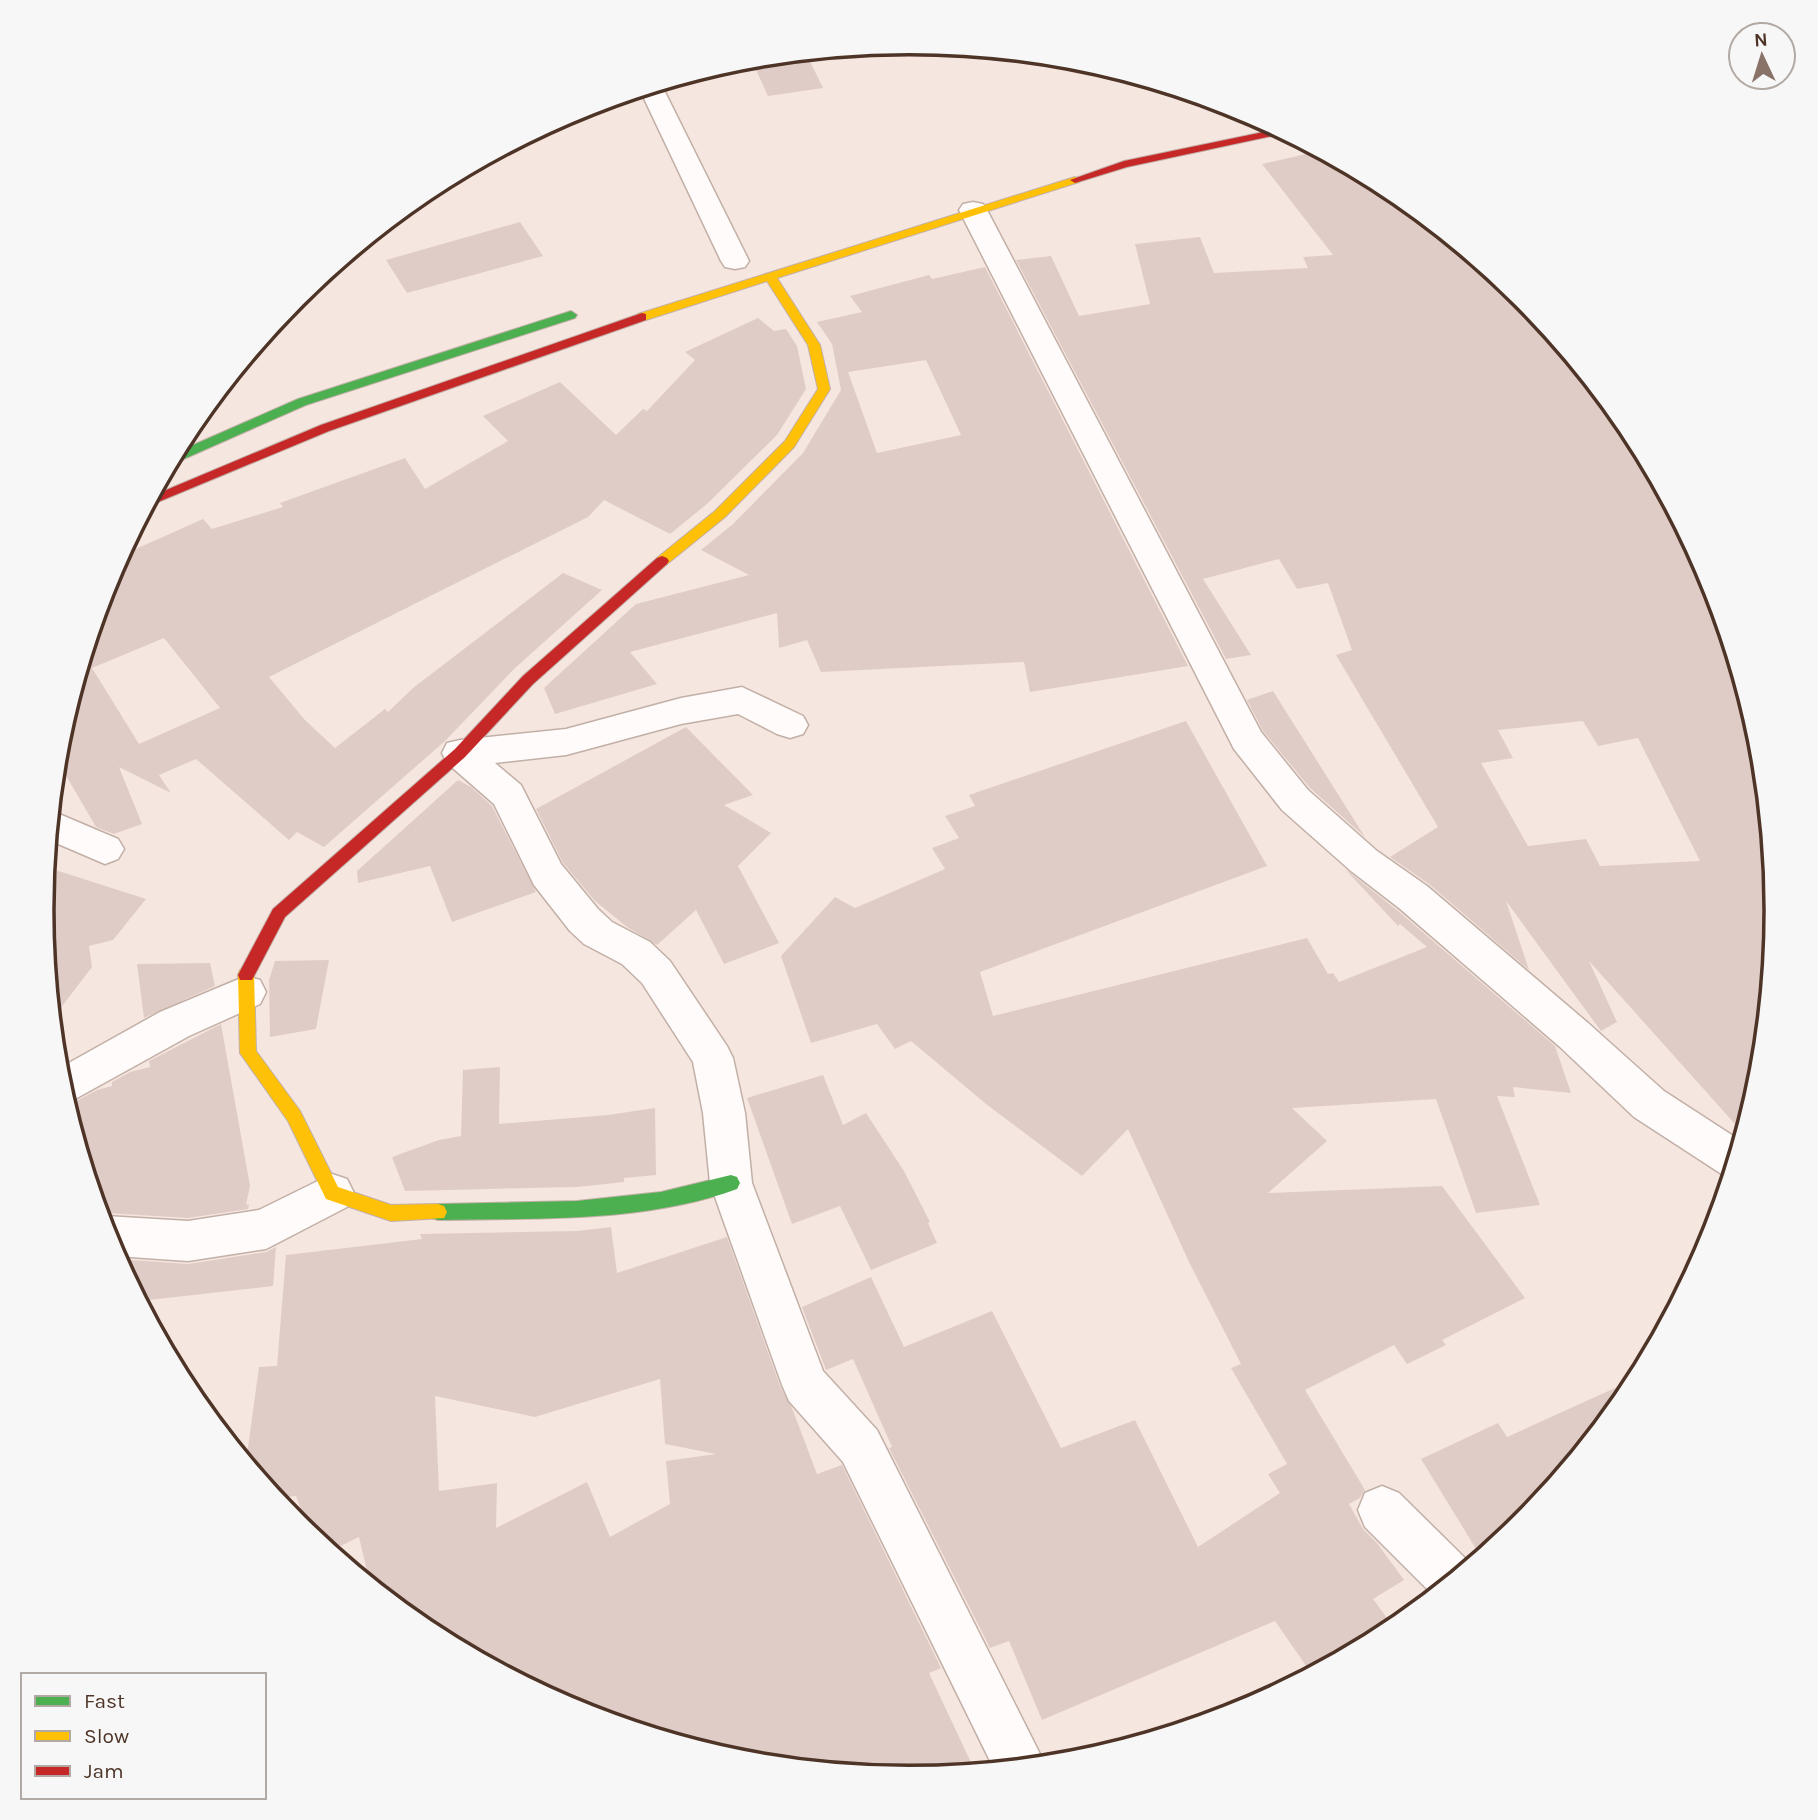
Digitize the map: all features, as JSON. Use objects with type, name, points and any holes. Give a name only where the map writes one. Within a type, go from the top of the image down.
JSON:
[{"type":"main road","points":[[161,498],[326,428],[585,335],[1124,164],[1268,134]]},
{"type":"main road","points":[[731,1183],[661,1200],[577,1209],[391,1213],[332,1193],[294,1116],[248,1053],[246,971],[279,913],[460,753],[528,680],[629,588],[720,514],[790,444],[824,388],[814,345],[770,276]]},
{"type":"main road","points":[[188,452],[302,402],[577,313]]},
{"type":"street","points":[[655,94],[734,261]]},
{"type":"street","points":[[973,210],[1247,740],[1287,790],[1364,861],[1413,897],[1574,1035],[1649,1104],[1727,1155]]},
{"type":"street","points":[[460,753],[566,742],[681,711],[742,700],[790,725]]},
{"type":"street","points":[[460,753],[508,795],[547,874],[584,920],[598,933],[636,953],[656,972],[713,1058],[724,1113],[731,1183],[805,1385],[860,1446],[1016,1758]]},
{"type":"street","points":[[59,829],[105,849]]},
{"type":"street","points":[[72,1081],[148,1035],[197,1010],[246,992]]},
{"type":"street","points":[[119,1237],[188,1241],[266,1229],[332,1193]]},
{"type":"street","points":[[1382,1510],[1447,1574]]},
{"type":"building","points":[[810,62],[823,88],[768,96],[756,70]]},
{"type":"building","points":[[1307,154],[1384,199],[1473,267],[1552,346],[1587,390],[1620,435],[1676,532],[1699,583],[1735,689],[1756,798],[1762,854],[1762,966],[1756,1022],[1736,1125],[1589,961],[1617,1022],[1601,1031],[1506,901],[1529,970],[1429,884],[1390,857],[1438,827],[1336,655],[1352,650],[1328,583],[1297,589],[1279,559],[1203,579],[1251,655],[1226,659],[1016,260],[1051,256],[1079,316],[1150,304],[1135,244],[1200,237],[1214,273],[1308,268],[1303,257],[1333,255],[1262,164]],"holes":[[[1583,721],[1598,746],[1638,738],[1700,861],[1600,866],[1586,839],[1528,846],[1481,763],[1513,758],[1498,730]]]},
{"type":"building","points":[[520,222],[543,256],[407,293],[386,260]]},
{"type":"building","points":[[985,267],[1188,666],[1030,692],[1024,662],[821,672],[807,640],[779,648],[777,613],[630,652],[657,684],[555,714],[544,688],[636,604],[749,575],[701,550],[733,524],[803,453],[841,390],[832,344],[817,322],[862,312],[850,296],[929,275],[932,279]],"holes":[[[926,360],[961,435],[877,453],[848,372]]]},
{"type":"building","points":[[758,318],[774,331],[786,329],[797,346],[806,389],[777,435],[707,504],[670,534],[604,500],[588,517],[269,677],[305,720],[335,748],[385,709],[388,712],[413,688],[563,573],[602,590],[514,669],[445,741],[324,847],[297,832],[289,840],[196,759],[159,775],[171,793],[119,767],[142,824],[114,834],[96,827],[66,775],[83,689],[119,583],[134,550],[203,519],[212,529],[283,507],[280,503],[405,458],[425,489],[508,441],[483,416],[560,382],[616,435],[643,409],[647,411],[695,360],[685,352]],"holes":[[[164,638],[220,708],[139,744],[92,668]]]},
{"type":"building","points":[[1273,691],[1365,837],[1310,788],[1263,731],[1247,700]]},
{"type":"building","points":[[1186,721],[1267,866],[980,972],[993,1016],[1307,938],[1328,974],[1333,973],[1339,982],[1427,947],[1400,924],[1398,926],[1345,869],[1397,910],[1555,1046],[1571,1093],[1513,1087],[1515,1097],[1497,1096],[1540,1205],[1476,1213],[1436,1099],[1292,1108],[1327,1141],[1268,1193],[1442,1186],[1525,1298],[1442,1340],[1446,1345],[1407,1364],[1394,1345],[1305,1390],[1365,1490],[1360,1498],[1349,1504],[1363,1529],[1377,1543],[1404,1580],[1373,1599],[1387,1618],[1306,1666],[1275,1621],[1042,1720],[1009,1641],[990,1648],[889,1448],[892,1447],[853,1359],[826,1370],[802,1307],[871,1277],[904,1347],[992,1311],[1061,1448],[1135,1420],[1198,1547],[1280,1493],[1268,1474],[1287,1464],[1231,1368],[1241,1364],[1189,1262],[1128,1129],[1082,1176],[986,1104],[911,1041],[895,1049],[877,1024],[811,1043],[781,956],[835,897],[855,908],[945,869],[932,848],[959,838],[945,816],[975,806],[969,795]]},
{"type":"building","points":[[686,727],[753,795],[724,805],[771,833],[738,866],[779,943],[724,964],[696,910],[657,945],[627,927],[595,901],[563,863],[536,809]]},
{"type":"building","points":[[458,780],[471,787],[492,806],[536,892],[452,922],[430,866],[358,883],[357,871]]},
{"type":"building","points":[[55,870],[146,899],[113,940],[89,946],[92,967],[61,1008],[56,966]]},
{"type":"building","points":[[329,960],[316,1029],[270,1037],[269,980],[275,961]]},
{"type":"building","points":[[210,963],[215,986],[144,1018],[137,964]]},
{"type":"building","points":[[221,1024],[250,1186],[246,1205],[249,1204],[248,1209],[188,1218],[110,1213],[83,1131],[76,1101],[97,1090],[112,1086],[112,1082],[130,1072],[150,1067],[149,1061]]},
{"type":"building","points":[[500,1067],[499,1124],[608,1115],[655,1108],[656,1175],[624,1178],[624,1182],[577,1187],[405,1191],[392,1157],[439,1140],[461,1136],[463,1070]]},
{"type":"building","points":[[823,1075],[843,1125],[866,1113],[904,1171],[930,1222],[928,1223],[937,1243],[871,1270],[840,1206],[792,1224],[747,1098]]},
{"type":"building","points":[[611,1227],[617,1273],[727,1237],[780,1386],[792,1408],[817,1474],[842,1465],[941,1668],[929,1673],[971,1762],[909,1765],[797,1757],[688,1736],[634,1719],[531,1677],[434,1621],[367,1570],[359,1537],[339,1547],[301,1510],[296,1496],[288,1497],[248,1451],[259,1367],[277,1366],[286,1255],[422,1239],[420,1234],[577,1231]],"holes":[[[660,1379],[665,1444],[716,1454],[666,1461],[670,1504],[610,1537],[587,1482],[496,1528],[497,1483],[439,1491],[435,1396],[535,1417]]]},
{"type":"building","points":[[276,1247],[273,1286],[149,1300],[129,1260],[188,1264],[266,1252]]},
{"type":"building","points":[[1619,1386],[1552,1474],[1476,1550],[1421,1459],[1498,1423],[1507,1437]]},
{"type":"traffic: fast","points":[[188,452],[302,402],[571,315]]},
{"type":"traffic: fast","points":[[438,1212],[577,1209],[661,1200],[731,1183]]},
{"type":"traffic: slow","points":[[642,317],[1075,180]]},
{"type":"traffic: slow","points":[[662,561],[720,514],[790,444],[824,389],[814,345],[770,276]]},
{"type":"traffic: slow","points":[[246,975],[248,1053],[294,1116],[332,1193],[391,1213],[438,1212]]},
{"type":"traffic: jam","points":[[1075,180],[1124,164],[1268,134]]},
{"type":"traffic: jam","points":[[161,497],[325,428],[642,317]]},
{"type":"traffic: jam","points":[[246,975],[279,913],[460,753],[528,680],[662,561]]}]
